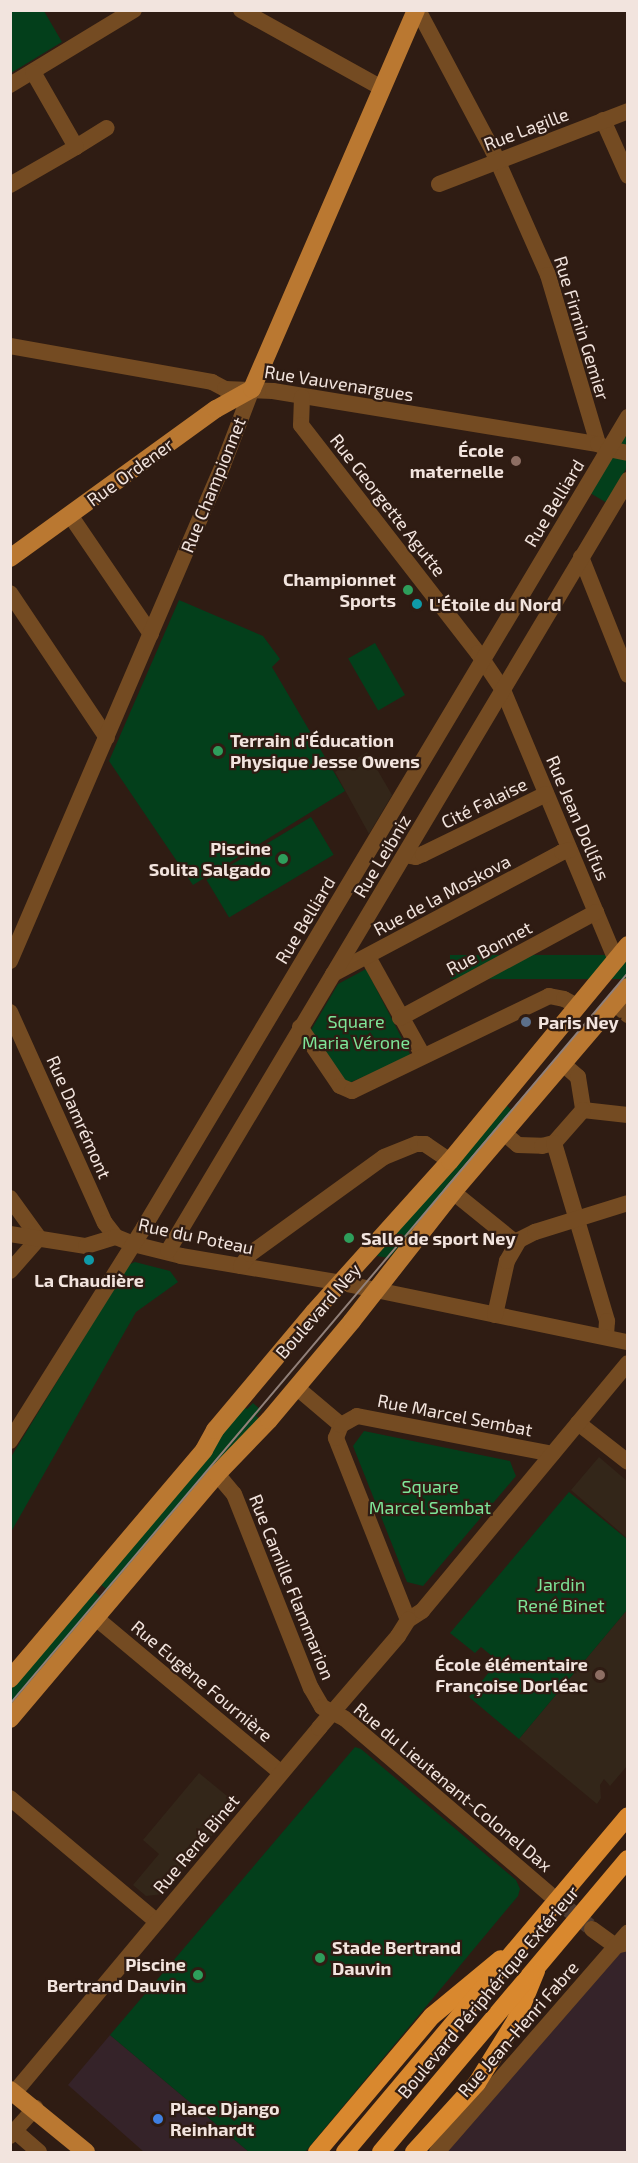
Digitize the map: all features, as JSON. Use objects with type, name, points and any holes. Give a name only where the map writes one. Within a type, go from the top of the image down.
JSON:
[{"type":"highway","points":[[345,2152],[627,1816]]},
{"type":"highway","name":"Boulevard Périphérique Extérieur","points":[[381,2152],[627,1859]]},
{"type":"highway","points":[[317,2152],[432,2016],[514,1949]]},
{"type":"highway","points":[[414,2152],[477,2083],[516,2020],[541,1959]]},
{"type":"main road","name":"Rue Championnet","points":[[252,388],[417,10]]},
{"type":"main road","name":"Rue Ordener","points":[[10,558],[216,409],[252,388]]},
{"type":"main road","name":"Boulevard Ney","points":[[10,1679],[204,1450],[215,1430],[450,1161],[627,945]]},
{"type":"main road","name":"Boulevard Ney","points":[[10,1719],[97,1619],[217,1474],[254,1437],[453,1192],[627,987]]},
{"type":"main road","points":[[12,2092],[35,2108],[86,2152]]},
{"type":"street","points":[[10,85],[134,10]]},
{"type":"street","points":[[241,10],[382,88]]},
{"type":"street","name":"Rue Firmin Gemier","points":[[417,10],[498,160],[548,275],[603,447]]},
{"type":"street","points":[[33,72],[76,147]]},
{"type":"street","name":"Rue Lagille","points":[[439,184],[627,111]]},
{"type":"street","points":[[603,120],[627,176]]},
{"type":"street","points":[[10,185],[107,128]]},
{"type":"street","name":"Rue Vauvenargues","points":[[10,346],[212,382],[225,389],[252,388],[603,447],[627,453]]},
{"type":"street","name":"Rue Championnet","points":[[10,961],[151,634],[252,388]]},
{"type":"street","name":"Rue Georgette Agutte","points":[[302,397],[301,425],[484,660],[503,690]]},
{"type":"street","name":"Rue Belliard","points":[[10,1441],[133,1245],[484,660],[603,447],[627,417]]},
{"type":"street","name":"Rue Leibniz","points":[[168,1251],[627,480]]},
{"type":"street","points":[[70,515],[151,634]]},
{"type":"street","points":[[581,557],[627,675]]},
{"type":"street","points":[[10,593],[107,738]]},
{"type":"street","name":"Rue Jean Dollfus","points":[[503,690],[616,960]]},
{"type":"street","name":"Cité Falaise","points":[[405,855],[416,857],[423,854],[546,794]]},
{"type":"street","name":"Rue de la Moskova","points":[[333,974],[562,852],[570,850]]},
{"type":"street","name":"Rue Bonnet","points":[[400,1018],[596,912]]},
{"type":"street","points":[[368,957],[423,1056]]},
{"type":"street","points":[[300,1027],[344,1090],[352,1091],[549,996],[564,999],[577,1006]]},
{"type":"street","points":[[613,1002],[627,1015]]},
{"type":"street","name":"Rue Damrémont","points":[[10,1012],[105,1223],[116,1237]]},
{"type":"street","points":[[504,1133],[518,1145],[540,1147],[554,1143],[583,1110],[578,1077],[563,1064]]},
{"type":"street","points":[[583,1110],[627,1114]]},
{"type":"street","points":[[554,1143],[607,1321],[606,1337]]},
{"type":"street","points":[[241,1266],[250,1254],[384,1157],[417,1144],[425,1144],[450,1161]]},
{"type":"street","points":[[453,1192],[516,1244]]},
{"type":"street","points":[[10,1198],[39,1238],[10,1271]]},
{"type":"street","points":[[495,1315],[507,1261],[516,1244],[526,1235],[627,1203]]},
{"type":"street","name":"Rue du Poteau","points":[[10,1234],[86,1246],[116,1237],[133,1245],[342,1283],[627,1342]]},
{"type":"street","points":[[552,1454],[627,1363]]},
{"type":"street","points":[[296,1387],[341,1425],[336,1438],[408,1620]]},
{"type":"street","name":"Rue Marcel Sembat","points":[[341,1425],[357,1416],[552,1454]]},
{"type":"street","points":[[578,1423],[627,1462]]},
{"type":"street","name":"Rue René Binet","points":[[12,2092],[398,1636],[408,1620],[422,1611],[552,1454]]},
{"type":"street","name":"Rue Camille Flammarion","points":[[217,1474],[234,1494],[311,1688],[322,1707],[332,1712]]},
{"type":"street","name":"Rue Eugène Fournière","points":[[97,1619],[281,1773]]},
{"type":"street","name":"Rue du Lieutenant-Colonel Dax","points":[[332,1712],[353,1726],[548,1893]]},
{"type":"street","points":[[10,1798],[157,1922]]},
{"type":"street","points":[[592,1929],[621,1945]]},
{"type":"street","name":"Rue Jean-Henri Fabre","points":[[443,2149],[621,1945],[627,1932]]},
{"type":"street","points":[[35,2108],[13,2134],[39,2152]]},
{"type":"shaded area","points":[[367,752],[392,795],[369,834],[335,772]]},
{"type":"shaded area","points":[[599,1457],[627,1481],[627,1538],[571,1490]]},
{"type":"shaded area","name":"École élémentaire Françoise Dorléac","points":[[627,1610],[627,1766],[610,1786],[604,1779],[600,1785],[601,1798],[597,1804],[519,1739]]},
{"type":"shaded area","points":[[199,1773],[238,1805],[163,1894],[146,1896],[133,1885],[159,1854],[143,1840]]},
{"type":"shaded area","points":[[627,1937],[627,2152],[447,2152]]},
{"type":"shaded area","name":"Place Django Reinhardt","points":[[110,2035],[249,2152],[144,2152],[68,2085]]},
{"type":"green space","points":[[11,10],[44,11],[62,42],[11,73]]},
{"type":"green space","points":[[627,427],[627,467],[607,503],[590,493]]},
{"type":"green space","name":"Terrain d'Éducation Physique Jesse Owens","points":[[179,600],[263,636],[280,659],[272,667],[345,791],[193,885],[109,761]]},
{"type":"green space","points":[[375,643],[405,695],[378,710],[348,658]]},
{"type":"green space","name":"Piscine Solita Salgado","points":[[311,817],[334,855],[229,918],[206,880]]},
{"type":"green space","points":[[450,955],[627,955],[627,979],[450,979]]},
{"type":"green space","name":"Square Maria Vérone","points":[[366,969],[411,1056],[349,1083],[343,1080],[311,1030],[338,984]]},
{"type":"green space","points":[[503,1102],[515,1113],[389,1258],[377,1256]]},
{"type":"green space","points":[[135,1262],[170,1271],[178,1282],[136,1312],[11,1532],[11,1457],[128,1265]]},
{"type":"green space","points":[[253,1403],[261,1410],[256,1416],[261,1420],[109,1591],[100,1584],[243,1406],[247,1409]]},
{"type":"green space","name":"Square Marcel Sembat","points":[[364,1431],[510,1461],[516,1476],[423,1586],[407,1582],[353,1446]]},
{"type":"green space","name":"Jardin René Binet","points":[[569,1492],[627,1539],[627,1610],[519,1739],[469,1697],[498,1661],[481,1647],[475,1653],[450,1633]]},
{"type":"green space","points":[[94,1591],[102,1598],[11,1707],[11,1689]]},
{"type":"green space","name":"Stade Bertrand Dauvin","points":[[355,1747],[361,1749],[516,1880],[520,1889],[518,1896],[305,2152],[249,2152],[110,2035]]},
{"type":"tunnel","points":[[548,1893],[589,1926]]},
{"type":"tram line","points":[[10,1704],[628,973]]},
{"type":"place","name":"École maternelle","points":[[516,461]]},
{"type":"place","name":"Championnet Sports","points":[[408,590]]},
{"type":"place","name":"L'Étoile du Nord","points":[[417,604]]},
{"type":"place","name":"Terrain d'Éducation Physique Jesse Owens","points":[[218,751]]},
{"type":"place","name":"Piscine Solita Salgado","points":[[283,859]]},
{"type":"place","name":"Paris Ney","points":[[526,1022]]},
{"type":"place","name":"Salle de sport Ney","points":[[349,1238]]},
{"type":"place","name":"La Chaudière","points":[[89,1260]]},
{"type":"place","name":"École élémentaire Françoise Dorléac","points":[[600,1675]]},
{"type":"place","name":"Stade Bertrand Dauvin","points":[[320,1958]]},
{"type":"place","name":"Piscine Bertrand Dauvin","points":[[198,1975]]},
{"type":"place","name":"Place Django Reinhardt","points":[[158,2119]]}]
